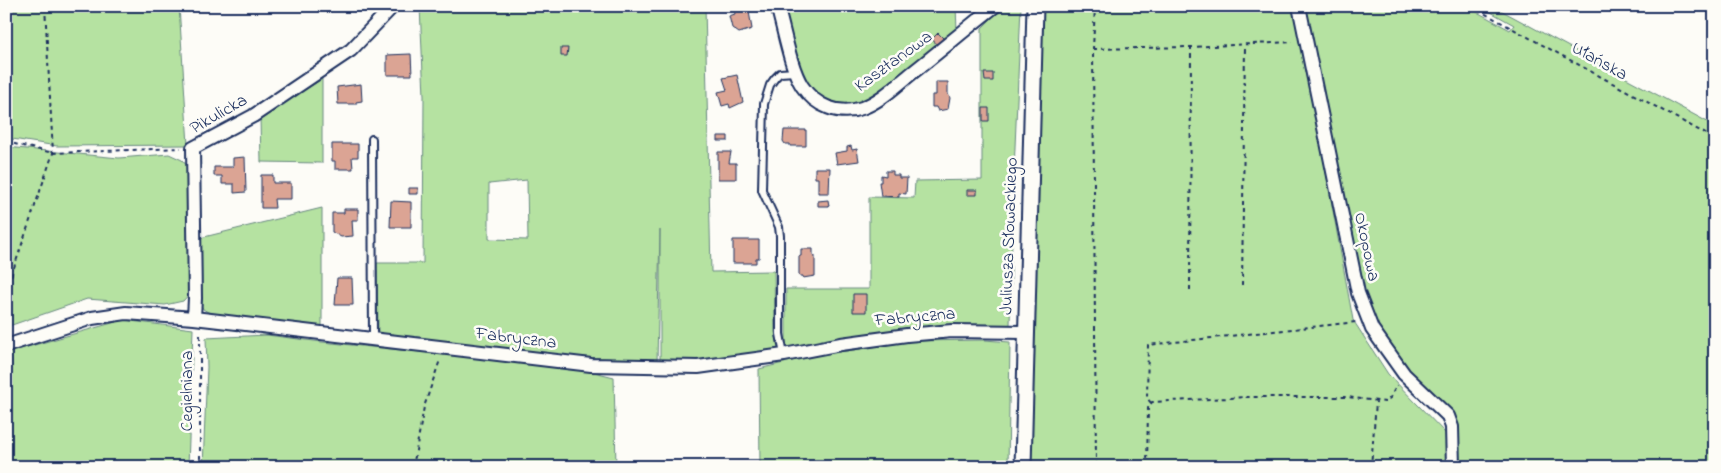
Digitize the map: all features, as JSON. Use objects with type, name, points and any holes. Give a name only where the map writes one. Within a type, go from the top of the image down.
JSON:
[{"type":"street","name":"Pikulicka","points":[[194,318],[193,148],[253,116],[344,55],[393,6]]},
{"type":"street","name":"Kasztanowa","points":[[777,6],[795,72],[806,91],[815,101],[838,110],[861,108],[884,95],[995,6]]},
{"type":"street","name":"Juliusza Słowackiego","points":[[1023,467],[1035,6]]},
{"type":"street","name":"Okopowa","points":[[1299,6],[1356,284],[1367,318],[1372,329],[1404,374],[1448,416],[1452,427],[1453,467]]},
{"type":"street","name":"Fabryczna","points":[[6,346],[92,318],[126,313],[194,318],[591,365],[698,367],[907,335],[952,331],[1026,332]]},
{"type":"lane","points":[[784,355],[780,334],[779,227],[762,190],[764,104],[770,85],[775,78],[780,74],[795,72]]},
{"type":"lane","points":[[372,139],[373,339]]},
{"type":"path","points":[[6,291],[53,153],[45,6]]},
{"type":"path","points":[[1095,6],[1093,49],[1096,467]]},
{"type":"path","name":"Ułańska","points":[[1471,6],[1715,139]]},
{"type":"path","points":[[1093,49],[1245,45],[1294,42],[1306,38]]},
{"type":"path","points":[[1242,285],[1245,45]]},
{"type":"path","points":[[1190,290],[1191,47]]},
{"type":"path","points":[[6,142],[53,153],[193,148]]},
{"type":"path","name":"Cegielniana","points":[[194,318],[200,332],[200,467]]},
{"type":"path","points":[[1151,403],[1147,398],[1148,346],[1356,322],[1367,318]]},
{"type":"path","points":[[413,467],[424,407],[444,348]]},
{"type":"path","points":[[1147,467],[1148,408],[1151,403],[1159,401],[1258,397],[1347,397],[1384,402],[1390,398],[1399,378],[1404,374]]},
{"type":"path","points":[[1371,467],[1376,402]]},
{"type":"green space","points":[[6,6],[179,6],[188,145],[57,146],[6,138]]},
{"type":"green space","points":[[420,6],[705,6],[711,272],[774,271],[775,332],[778,345],[775,353],[709,362],[660,362],[660,230],[657,362],[553,355],[378,334],[377,263],[423,263],[424,96]],"holes":[[[527,180],[528,240],[489,239],[489,184]]]},
{"type":"green space","points":[[782,6],[956,6],[957,31],[863,104],[838,106],[816,96],[801,77]]},
{"type":"green space","points":[[1004,6],[1021,6],[1013,194],[1010,325],[792,349],[786,345],[786,289],[869,289],[869,197],[914,198],[915,181],[982,180],[982,28]]},
{"type":"green space","points":[[1043,6],[1292,6],[1300,30],[1353,320],[1388,374],[1447,435],[1450,467],[1030,467]]},
{"type":"green space","points":[[1303,6],[1466,6],[1510,30],[1514,25],[1480,6],[1493,6],[1715,126],[1715,467],[1459,467],[1456,434],[1389,346],[1371,314],[1348,229],[1312,36]]},
{"type":"green space","points":[[322,79],[322,163],[261,162],[260,118]]},
{"type":"green space","points":[[6,147],[119,158],[169,154],[182,160],[188,167],[192,291],[183,301],[165,305],[87,299],[6,327]]},
{"type":"green space","points":[[322,208],[322,328],[211,314],[203,309],[201,305],[200,238]]},
{"type":"green space","points":[[123,320],[193,329],[188,467],[6,467],[6,353]]},
{"type":"green space","points":[[267,335],[578,368],[614,377],[616,467],[203,467],[207,367],[206,338]]},
{"type":"green space","points":[[985,340],[1010,342],[1008,467],[760,467],[759,369],[812,356],[913,341]]},
{"type":"building","points":[[748,6],[752,29],[739,33],[732,28],[729,16],[735,14],[734,9]]},
{"type":"building","points":[[938,33],[945,40],[938,46],[932,39]]},
{"type":"building","points":[[561,48],[568,48],[567,56],[561,56]]},
{"type":"building","points":[[411,54],[412,75],[387,75],[387,55]]},
{"type":"building","points":[[984,73],[993,73],[993,81],[985,81]]},
{"type":"building","points":[[737,75],[743,102],[730,108],[729,104],[722,106],[718,92],[727,90],[723,78]]},
{"type":"building","points":[[936,82],[948,82],[950,98],[948,109],[938,111],[936,107],[932,107],[932,95],[936,95]]},
{"type":"building","points":[[361,84],[362,101],[356,102],[356,104],[338,104],[337,87]]},
{"type":"building","points":[[983,108],[989,108],[989,121],[983,121]]},
{"type":"building","points":[[784,130],[806,130],[806,146],[790,146],[790,144],[785,144],[783,141]]},
{"type":"building","points":[[718,136],[728,136],[728,141],[718,141]]},
{"type":"building","points":[[332,144],[358,144],[358,157],[352,157],[353,169],[335,169],[335,161],[332,161]]},
{"type":"building","points":[[851,146],[852,150],[857,149],[859,161],[837,164],[835,153],[847,151],[847,147]]},
{"type":"building","points":[[718,152],[731,152],[729,163],[736,163],[736,179],[718,179]]},
{"type":"building","points":[[245,157],[246,192],[234,193],[234,184],[222,184],[222,176],[214,176],[214,167],[233,167],[233,158]]},
{"type":"building","points":[[815,168],[830,168],[829,193],[818,193],[818,178],[815,178]]},
{"type":"building","points":[[886,171],[893,171],[893,175],[899,175],[899,178],[907,178],[906,194],[899,193],[899,197],[881,196],[879,182],[881,182],[881,175],[886,176]]},
{"type":"building","points":[[261,175],[273,175],[273,183],[291,183],[291,199],[274,199],[275,208],[261,208]]},
{"type":"building","points":[[409,188],[418,188],[418,194],[409,194]]},
{"type":"building","points":[[967,190],[977,190],[977,195],[967,195]]},
{"type":"building","points":[[828,200],[829,206],[818,206],[818,201]]},
{"type":"building","points":[[391,201],[411,202],[411,227],[390,227]]},
{"type":"building","points":[[344,209],[358,209],[358,220],[352,220],[353,236],[341,237],[332,232],[332,213],[344,213]]},
{"type":"building","points":[[733,240],[759,240],[759,258],[756,258],[756,263],[733,263]]},
{"type":"building","points":[[801,249],[813,249],[815,276],[803,278],[803,276],[799,276]]},
{"type":"building","points":[[337,278],[352,278],[353,305],[335,305]]},
{"type":"building","points":[[853,294],[866,294],[866,312],[853,312]]}]
